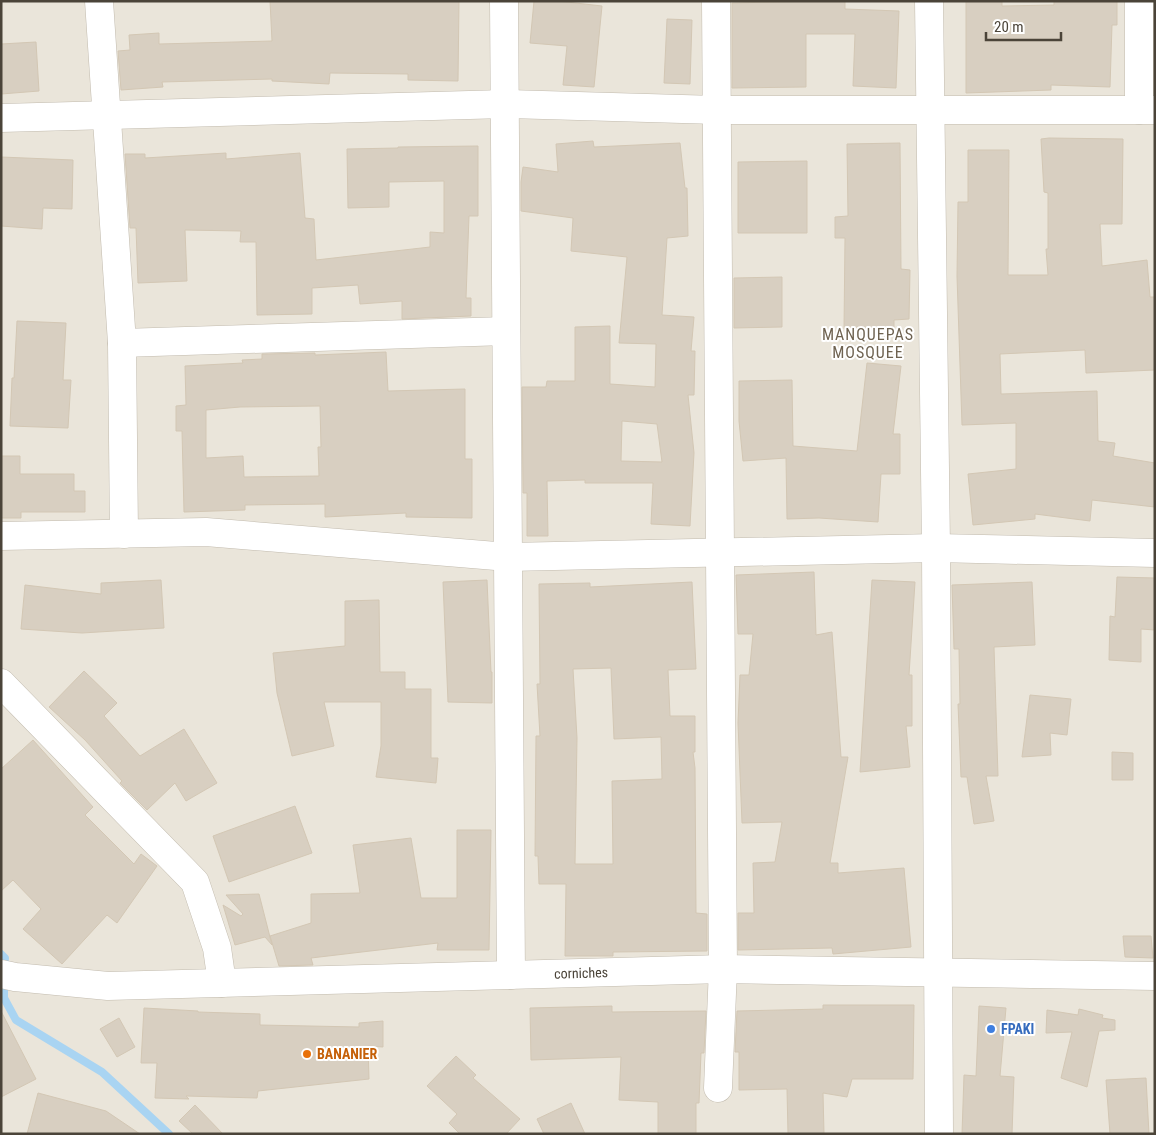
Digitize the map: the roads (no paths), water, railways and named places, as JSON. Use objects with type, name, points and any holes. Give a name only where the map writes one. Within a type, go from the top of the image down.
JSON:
[{"type":"street","points":[[99,1],[122,343],[124,534]]},
{"type":"street","points":[[504,1],[511,975]]},
{"type":"street","points":[[716,1],[723,970],[718,1088]]},
{"type":"street","points":[[929,1],[936,548],[939,1134]]},
{"type":"street","points":[[1,118],[505,104],[716,110],[1147,110],[1139,1]]},
{"type":"street","points":[[122,343],[506,331]]},
{"type":"street","points":[[1,536],[206,532],[508,557],[936,548],[1155,553]]},
{"type":"street","points":[[1,683],[195,882],[217,948],[222,983]]},
{"type":"street","name":"corniches","points":[[8,975],[108,986],[723,970],[1155,976]]},
{"type":"waterway","points":[[1,954],[5,958],[4,969]]},
{"type":"waterway","points":[[4,980],[4,998],[16,1020],[102,1072],[169,1134]]},
{"type":"place","name":"FPAKI","points":[[991,1029]]},
{"type":"place","name":"BANANIER","points":[[307,1054]]},
{"type":"district","name":"MANQUEPAS MOSQUEE","points":[[868,343]]}]
